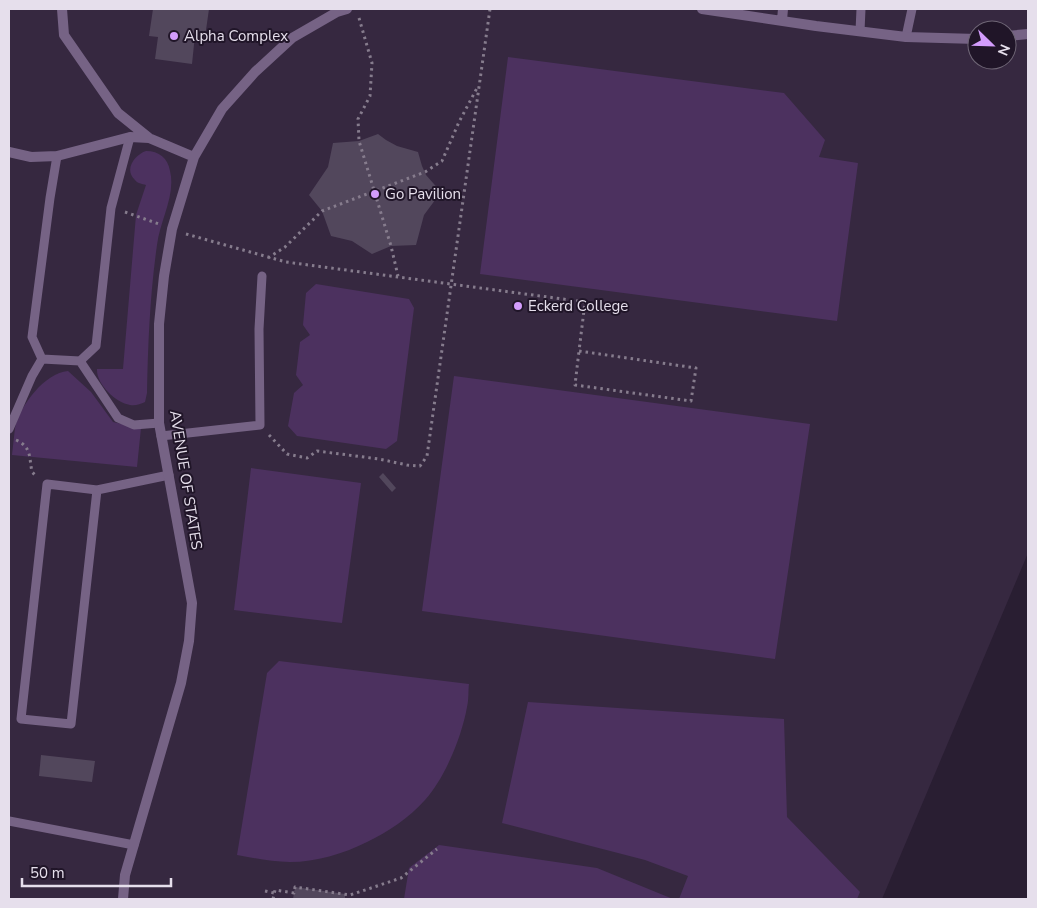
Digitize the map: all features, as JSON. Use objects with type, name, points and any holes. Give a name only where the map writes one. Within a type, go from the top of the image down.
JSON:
[{"type":"street","points":[[62,9],[64,36],[118,112],[149,138],[194,157]]},
{"type":"street","name":"AVENUE OF STATES","points":[[123,899],[125,875],[181,683],[189,641],[192,602],[159,423],[159,324],[164,276],[172,229],[194,157],[222,109],[255,72],[292,38],[337,12],[347,9]]},
{"type":"street","points":[[702,9],[906,37],[967,38]]},
{"type":"street","points":[[782,20],[783,9]]},
{"type":"street","points":[[9,152],[31,157],[57,156],[130,137],[149,138]]},
{"type":"lane","points":[[860,31],[861,9]]},
{"type":"lane","points":[[906,37],[912,9]]},
{"type":"lane","points":[[42,359],[80,361],[96,346],[111,208],[130,137]]},
{"type":"lane","points":[[42,359],[32,337],[57,156]]},
{"type":"lane","points":[[161,436],[260,425],[258,329],[262,276]]},
{"type":"lane","points":[[9,428],[32,376],[42,359]]},
{"type":"lane","points":[[80,361],[118,418],[134,425],[159,423]]},
{"type":"lane","points":[[97,490],[71,724],[21,719],[47,484],[97,490],[169,475]]},
{"type":"lane","points":[[9,821],[134,845]]},
{"type":"path","points":[[260,425],[287,454],[308,458],[317,451],[379,459],[407,466],[420,466],[426,456],[490,9]]},
{"type":"path","points":[[359,18],[372,63],[370,96],[358,119],[359,141],[391,246],[398,276]]},
{"type":"path","points":[[268,257],[285,247],[322,211],[425,172],[442,161],[459,122],[479,86]]},
{"type":"path","points":[[111,208],[136,215],[162,226]]},
{"type":"path","points":[[181,232],[286,262],[585,302],[579,351],[575,385],[690,401],[696,368],[579,351]]},
{"type":"path","points":[[9,436],[26,445],[31,457],[32,472],[47,484]]},
{"type":"path","points":[[265,891],[274,893],[275,890],[294,893],[295,887],[350,895],[401,878],[437,849]]},
{"type":"path","points":[[273,899],[274,893]]},
{"type":"shaded area","name":"Eckerd College","points":[[9,9],[1028,9],[1028,553],[882,899],[9,899]]},
{"type":"shaded area","points":[[508,57],[784,93],[825,140],[819,157],[858,163],[837,321],[480,274]]},
{"type":"shaded area","points":[[146,151],[159,154],[167,162],[170,171],[171,189],[159,236],[155,263],[150,319],[147,393],[145,402],[132,405],[119,401],[108,392],[100,381],[97,369],[123,369],[136,215],[146,185],[138,183],[130,171],[132,162],[138,155]]},
{"type":"shaded area","points":[[316,284],[409,299],[414,308],[397,441],[386,449],[297,436],[288,426],[294,393],[303,385],[296,375],[300,342],[310,335],[303,325],[306,293]]},
{"type":"shaded area","points":[[68,371],[91,392],[113,422],[141,428],[137,467],[12,455],[15,428],[28,400],[42,384],[59,373]]},
{"type":"shaded area","points":[[454,376],[810,424],[775,659],[422,611]]},
{"type":"shaded area","points":[[251,468],[361,483],[342,623],[234,610]]},
{"type":"shaded area","points":[[279,661],[469,684],[465,718],[452,756],[432,791],[419,807],[383,834],[348,850],[319,859],[283,862],[237,855],[267,673]]},
{"type":"shaded area","points":[[528,702],[784,719],[787,817],[860,892],[857,899],[679,899],[688,876],[645,860],[502,823]]},
{"type":"shaded area","points":[[439,845],[597,868],[673,899],[404,899],[409,868]]},
{"type":"building","name":"Alpha Complex","points":[[153,9],[209,9],[205,37],[195,35],[192,64],[155,59],[158,37],[149,36]]},
{"type":"building","name":"Go Pavilion","points":[[378,134],[397,146],[418,152],[426,175],[441,192],[424,215],[416,245],[391,246],[372,254],[352,241],[331,236],[322,211],[309,195],[328,167],[333,143],[359,141]]},
{"type":"building","points":[[383,473],[396,488],[392,492],[379,477]]},
{"type":"building","points":[[41,755],[95,761],[92,782],[39,776]]},
{"type":"building","points":[[295,887],[345,894],[345,899],[293,899]]},
{"type":"place","name":"Alpha Complex","points":[[174,36]]},
{"type":"place","name":"Go Pavilion","points":[[375,194]]},
{"type":"place","name":"Eckerd College","points":[[518,306]]}]
